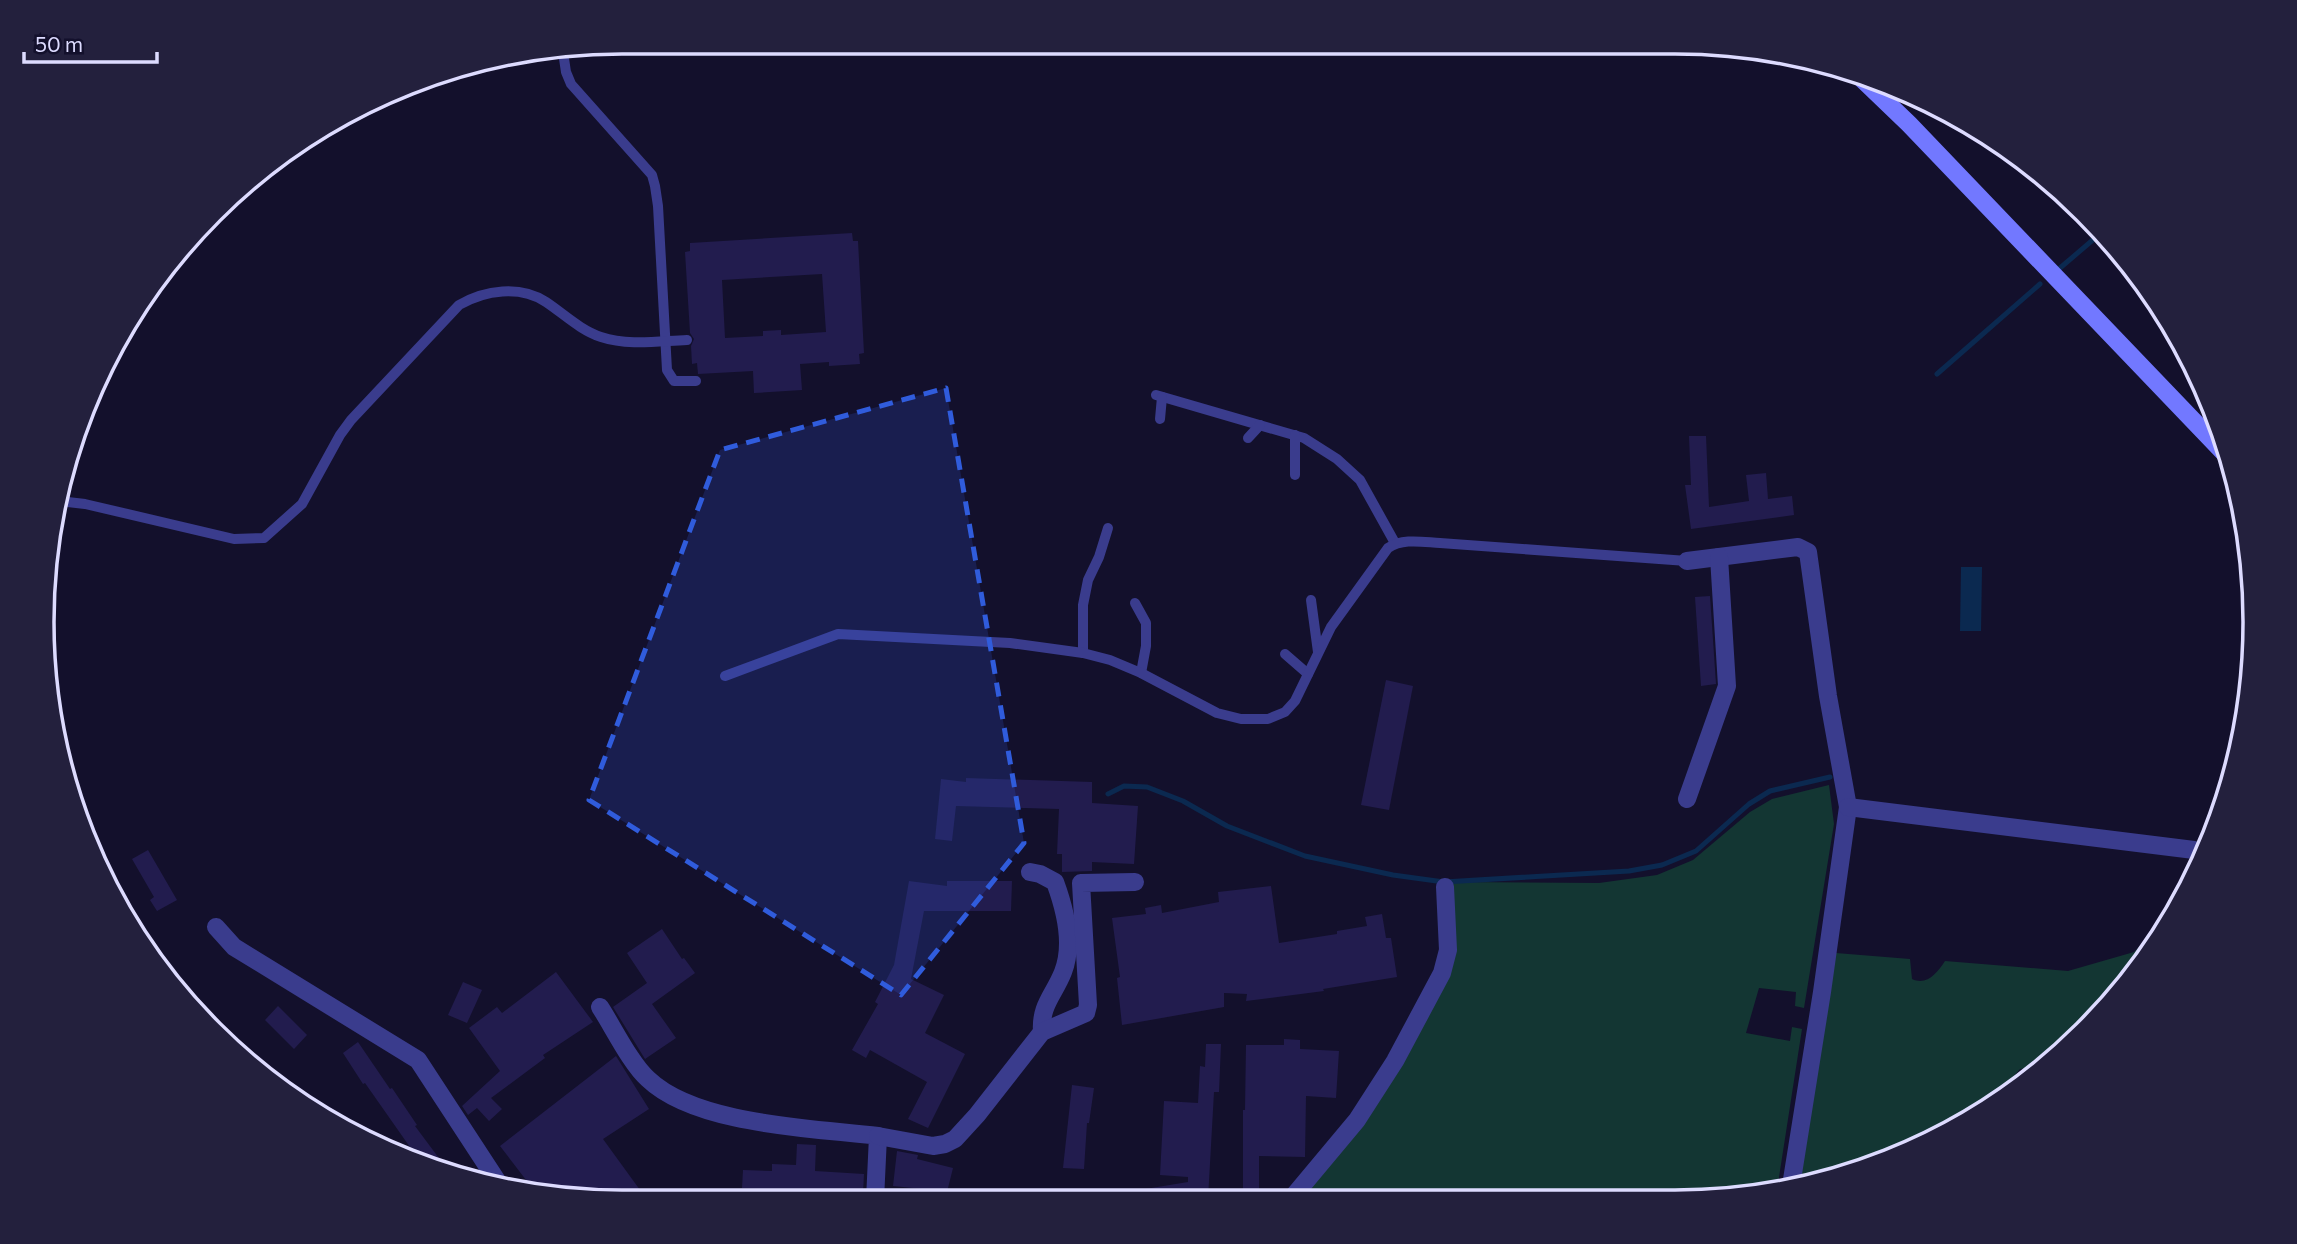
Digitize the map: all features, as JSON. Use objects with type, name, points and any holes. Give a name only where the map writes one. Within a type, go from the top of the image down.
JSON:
[{"type":"street","points":[[1874,90],[2213,442]]},
{"type":"street","points":[[1687,561],[1797,547],[1808,552],[1828,696],[1848,807],[1825,979],[1792,1177]]},
{"type":"street","points":[[1686,799],[1727,686],[1719,557]]},
{"type":"street","points":[[1848,807],[2193,850]]},
{"type":"street","points":[[1030,872],[1055,882],[1065,919],[1069,951],[1063,974],[1043,1010],[1042,1032]]},
{"type":"street","points":[[600,1007],[645,1077],[661,1091],[720,1115],[933,1146],[945,1144],[955,1139],[977,1115],[1042,1032],[1086,1013],[1088,1004],[1081,883],[1135,882]]},
{"type":"street","points":[[1299,1190],[1357,1121],[1395,1061],[1442,973],[1448,950],[1446,887]]},
{"type":"street","points":[[216,927],[234,947],[418,1060],[493,1174]]},
{"type":"street","points":[[875,1190],[878,1136]]},
{"type":"lane","points":[[565,57],[571,84],[652,175],[659,206],[669,376],[674,380],[696,382]]},
{"type":"lane","points":[[67,502],[234,540],[264,538],[302,504],[351,420],[459,305],[476,295],[519,292],[533,295],[581,328],[601,337],[627,342],[687,340]]},
{"type":"lane","points":[[1160,419],[1159,396],[1304,438],[1337,459],[1360,480],[1395,543]]},
{"type":"lane","points":[[1248,438],[1260,425]]},
{"type":"lane","points":[[1294,475],[1295,435]]},
{"type":"lane","points":[[1083,653],[1085,593],[1108,528]]},
{"type":"lane","points":[[724,676],[838,634],[1010,643],[1083,653],[1110,660],[1141,673],[1217,713],[1241,719],[1268,719],[1284,712],[1295,701],[1331,627],[1388,548],[1395,543],[1440,543],[1687,561]]},
{"type":"lane","points":[[1311,600],[1318,653]]},
{"type":"lane","points":[[1135,603],[1146,623],[1146,646],[1141,673]]},
{"type":"lane","points":[[1285,654],[1308,674]]},
{"type":"highlighted area","points":[[946,388],[1024,843],[901,995],[589,800],[720,450]]},
{"type":"green space","points":[[1829,785],[1834,824],[1804,1008],[1795,1006],[1796,992],[1759,988],[1746,1033],[1790,1041],[1792,1027],[1802,1029],[1779,1180],[1712,1189],[1675,1190],[1306,1190],[1363,1122],[1453,949],[1453,882],[1599,883],[1657,875],[1693,860],[1750,812],[1772,799]]},
{"type":"green space","points":[[2142,944],[2102,996],[2076,1023],[2049,1049],[1990,1094],[1959,1114],[1892,1147],[1798,1176],[1836,953],[1910,959],[1912,979],[1922,981],[1931,977],[1945,961],[2068,971],[2134,952]]},
{"type":"water","points":[[1961,567],[1982,567],[1981,631],[1960,631]]},
{"type":"building","points":[[852,233],[853,241],[858,241],[864,353],[859,354],[860,364],[800,364],[802,390],[754,393],[753,371],[698,374],[697,363],[692,364],[691,346],[694,339],[690,333],[685,252],[690,251],[690,243]],"holes":[[[822,274],[826,332],[781,335],[781,330],[763,331],[763,336],[725,338],[722,280]]]},
{"type":"building","points":[[1689,436],[1706,436],[1709,507],[1749,501],[1746,475],[1766,473],[1768,499],[1792,496],[1794,515],[1691,529],[1685,485],[1691,485]]},
{"type":"building","points":[[1710,596],[1716,684],[1701,686],[1695,597]]},
{"type":"building","points":[[1386,680],[1413,686],[1389,810],[1361,805]]},
{"type":"building","points":[[966,778],[1092,782],[1092,803],[1138,806],[1134,864],[1092,862],[1092,871],[1062,872],[1062,854],[1057,854],[1059,809],[956,806],[952,841],[935,839],[941,779],[966,782]]},
{"type":"building","points":[[148,850],[177,900],[157,911],[150,900],[154,897],[132,859]]},
{"type":"building","points":[[909,881],[947,886],[947,881],[1012,881],[1011,911],[924,911],[911,979],[944,995],[925,1033],[965,1054],[928,1128],[908,1119],[927,1082],[870,1050],[866,1058],[852,1050],[878,1004],[875,1002],[894,965]]},
{"type":"building","points":[[1271,886],[1279,943],[1337,934],[1337,931],[1367,926],[1365,917],[1382,914],[1386,938],[1391,938],[1397,977],[1323,989],[1324,991],[1246,1001],[1247,994],[1224,993],[1224,1007],[1122,1025],[1117,978],[1120,977],[1112,918],[1146,914],[1145,908],[1161,905],[1162,913],[1219,902],[1218,892]]},
{"type":"building","points":[[662,929],[695,973],[652,1004],[676,1038],[645,1059],[613,1007],[647,983],[627,953]]},
{"type":"building","points":[[556,972],[593,1022],[543,1055],[545,1058],[491,1098],[502,1109],[489,1121],[477,1108],[468,1115],[462,1106],[500,1071],[469,1028],[497,1007],[502,1013]]},
{"type":"building","points":[[463,982],[482,990],[467,1023],[448,1015]]},
{"type":"building","points":[[278,1006],[307,1035],[294,1049],[265,1020]]},
{"type":"building","points":[[1284,1039],[1300,1040],[1300,1049],[1339,1051],[1336,1098],[1306,1096],[1305,1157],[1259,1156],[1259,1190],[1243,1190],[1246,1045],[1284,1045]]},
{"type":"building","points":[[358,1042],[440,1160],[412,1149],[343,1053]]},
{"type":"building","points":[[1206,1044],[1221,1044],[1219,1092],[1214,1092],[1209,1190],[1139,1190],[1188,1182],[1188,1177],[1160,1175],[1164,1101],[1198,1103],[1200,1066],[1205,1067]]},
{"type":"building","points":[[616,1056],[649,1109],[603,1139],[640,1190],[585,1189],[527,1182],[500,1146]]},
{"type":"building","points":[[1072,1085],[1094,1088],[1087,1123],[1084,1169],[1063,1168]]},
{"type":"building","points":[[797,1144],[816,1145],[815,1171],[864,1174],[863,1190],[742,1188],[743,1170],[772,1171],[772,1164],[796,1165]]},
{"type":"building","points":[[897,1151],[918,1155],[917,1159],[953,1168],[948,1190],[893,1186]]},
{"type":"waterway","points":[[2060,268],[2094,239]]},
{"type":"waterway","points":[[1937,374],[2040,284]]},
{"type":"waterway","points":[[1108,794],[1124,786],[1147,787],[1183,801],[1227,826],[1305,856],[1393,875],[1444,882],[1629,871],[1662,865],[1696,851],[1749,804],[1770,791],[1830,777]]}]
